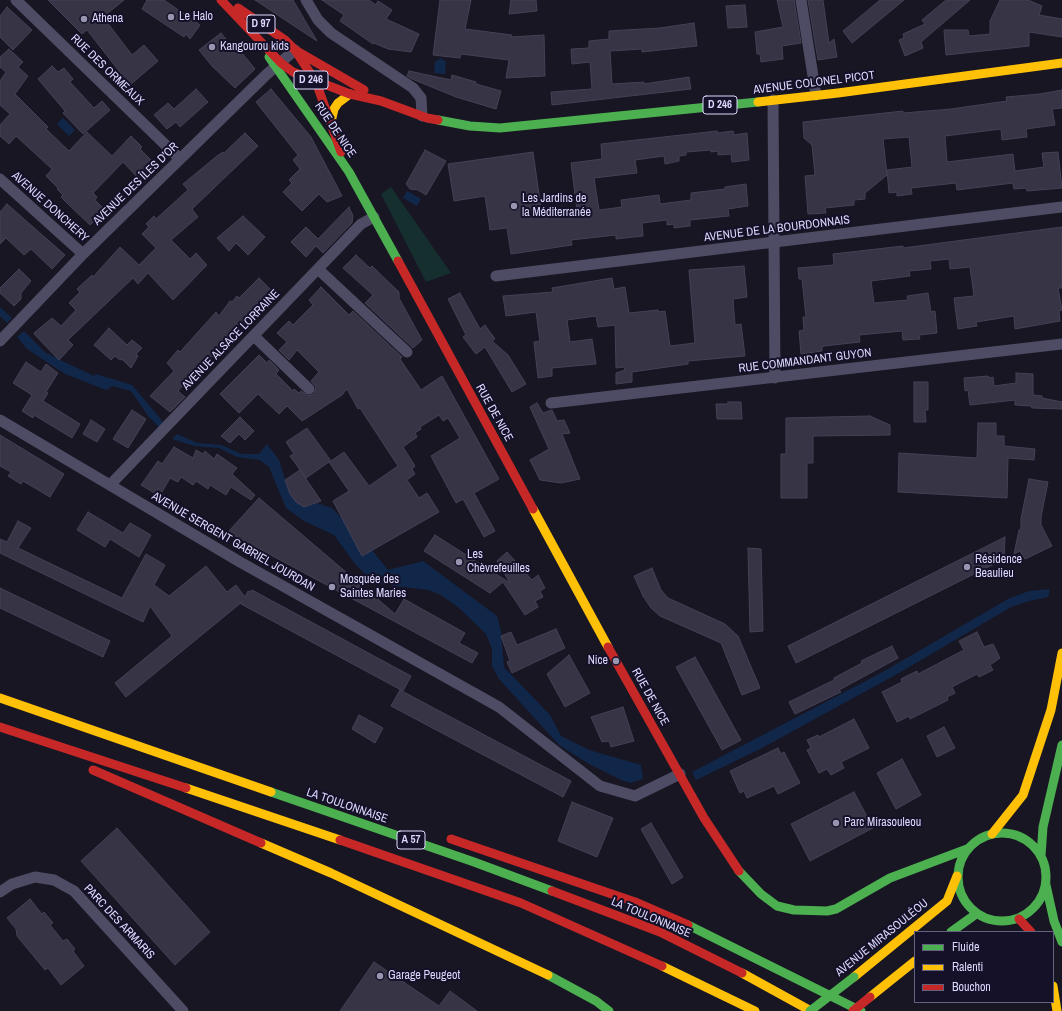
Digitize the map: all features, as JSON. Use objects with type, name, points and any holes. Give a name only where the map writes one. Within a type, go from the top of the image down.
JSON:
[{"type":"main road","name":"AVENUE COLONEL PICOT","points":[[221,0],[278,64],[316,82],[350,94],[381,101],[422,116],[470,126],[500,128],[530,126],[816,95],[1062,63]]},
{"type":"main road","name":"AVENUE COLONEL PICOT","points":[[226,0],[296,50],[381,101]]},
{"type":"main road","name":"RUE DE NICE","points":[[296,50],[316,82],[330,122]]},
{"type":"main road","name":"RUE DE NICE","points":[[278,64],[348,172],[374,217],[701,812],[736,869],[761,894],[777,906],[794,910],[826,911],[836,909],[890,878],[967,849]]},
{"type":"main road","name":"RUE DE NICE","points":[[330,122],[334,109],[338,103],[350,94]]},
{"type":"main road","name":"D 97","points":[[330,122],[348,172]]},
{"type":"main road","points":[[992,834],[1023,795],[1045,732],[1061,659]]},
{"type":"main road","name":"LA TOULONNAISE","points":[[0,698],[474,862],[660,932],[773,989],[810,1011]]},
{"type":"main road","name":"A 57","points":[[0,726],[284,820],[521,904],[651,960],[755,1011]]},
{"type":"main road","points":[[0,733],[62,758]]},
{"type":"main road","points":[[1041,856],[1043,827],[1062,744]]},
{"type":"main road","points":[[83,766],[331,873],[525,963],[572,987],[596,1001],[609,1011]]},
{"type":"main road","points":[[280,795],[374,817]]},
{"type":"main road","points":[[1046,885],[1041,899],[1032,911],[1019,918],[1005,922],[990,920],[976,914],[966,904],[959,890],[957,876],[960,861],[967,849],[978,839],[992,834],[1006,833],[1020,836],[1032,845],[1041,856],[1046,870],[1046,885],[1054,921],[1062,942]]},
{"type":"main road","points":[[442,836],[635,902],[696,929],[862,1011]]},
{"type":"main road","name":"AVENUE MIRASOULÉOU","points":[[810,1011],[947,901],[957,876]]},
{"type":"main road","points":[[952,931],[976,914]]},
{"type":"main road","points":[[1019,918],[1030,931]]},
{"type":"main road","points":[[853,1011],[914,962]]},
{"type":"main road","points":[[1054,992],[1057,1011]]},
{"type":"street","name":"RUE DES ORMEAUX","points":[[16,0],[180,159]]},
{"type":"street","points":[[306,0],[318,20],[331,33],[413,88],[421,98],[422,116]]},
{"type":"street","points":[[801,0],[816,95]]},
{"type":"street","name":"AVENUE DES ÎLES D'OR","points":[[0,341],[83,254],[278,64],[296,50]]},
{"type":"street","points":[[773,100],[775,378]]},
{"type":"street","name":"AVENUE DONCHERY","points":[[0,179],[83,254]]},
{"type":"street","name":"AVENUE DE LA BOURDONNAIS","points":[[496,276],[1062,207]]},
{"type":"street","name":"AVENUE ALSACE LORRAINE","points":[[110,485],[361,224],[374,217]]},
{"type":"street","points":[[318,269],[407,352]]},
{"type":"street","points":[[254,336],[309,389]]},
{"type":"street","name":"RUE COMMANDANT GUYON","points":[[551,403],[1062,344]]},
{"type":"street","name":"AVENUE SERGENT GABRIEL JOURDAN","points":[[0,420],[240,562],[499,707],[600,786],[635,796],[680,774]]},
{"type":"street","name":"PARC DES ARMARIS","points":[[0,892],[12,884],[34,876],[54,880],[74,891],[183,1011]]},
{"type":"green space","points":[[391,187],[451,273],[426,282],[381,194]]},
{"type":"water","points":[[441,58],[446,62],[445,74],[434,73],[435,62]]},
{"type":"water","points":[[63,118],[75,130],[69,136],[57,124]]},
{"type":"water","points":[[407,191],[421,199],[417,206],[403,198]]},
{"type":"water","points":[[0,307],[12,318],[7,323],[0,316]]},
{"type":"water","points":[[24,331],[46,353],[50,355],[94,376],[96,374],[132,385],[164,423],[159,427],[148,416],[131,391],[112,386],[106,390],[65,374],[27,349],[17,337]]},
{"type":"water","points":[[177,434],[197,443],[221,445],[242,454],[259,454],[267,444],[279,460],[290,494],[296,501],[304,507],[317,503],[332,508],[372,550],[388,570],[423,561],[497,616],[501,631],[504,667],[550,715],[561,736],[589,750],[641,765],[643,779],[630,783],[621,780],[589,764],[559,745],[499,679],[492,666],[492,649],[486,634],[459,608],[441,595],[428,590],[380,584],[364,573],[356,565],[334,535],[304,521],[286,508],[269,467],[260,460],[237,457],[219,448],[195,446],[172,439]]},
{"type":"water","points":[[1050,589],[1048,597],[1011,607],[899,673],[762,748],[696,780],[692,772],[881,673],[1008,599],[1029,591]]},
{"type":"building","points":[[48,0],[124,0],[103,17],[132,55],[144,45],[158,61],[130,85],[87,30],[82,34]]},
{"type":"building","name":"Le Halo","points":[[147,0],[164,0],[200,25],[190,39],[186,34],[184,37],[142,9]]},
{"type":"building","points":[[255,0],[293,0],[317,41]]},
{"type":"building","points":[[322,0],[369,0],[376,5],[378,1],[392,10],[386,19],[419,34],[411,52],[388,49],[374,43],[373,44],[340,21],[344,15]]},
{"type":"building","points":[[440,0],[471,0],[465,29],[512,35],[511,37],[544,35],[545,76],[506,78],[509,60],[461,54],[460,58],[433,55]]},
{"type":"building","points":[[511,0],[536,0],[537,11],[509,14]]},
{"type":"building","points":[[777,0],[794,0],[801,43],[782,46],[783,59],[761,62],[760,54],[757,54],[755,32],[783,27]]},
{"type":"building","points":[[808,0],[823,0],[829,43],[834,39],[837,57],[818,60]]},
{"type":"building","points":[[880,0],[904,0],[852,43],[843,31]]},
{"type":"building","points":[[946,0],[970,0],[921,42],[923,48],[905,56],[899,40],[904,38],[903,34],[925,24],[922,20]]},
{"type":"building","points":[[1000,0],[1028,0],[1042,6],[1039,15],[1062,19],[1062,37],[1029,32],[1029,46],[946,55],[944,30],[968,30],[969,36],[990,34],[990,21]]},
{"type":"building","points":[[745,5],[747,27],[728,28],[726,6]]},
{"type":"building","points":[[7,7],[32,30],[13,50],[0,37],[0,16]]},
{"type":"building","points":[[694,23],[697,46],[642,52],[642,49],[610,51],[612,84],[644,82],[644,84],[689,77],[691,89],[552,105],[551,92],[592,89],[590,62],[572,64],[571,49],[589,48],[589,41],[609,39],[609,31],[660,28]]},
{"type":"building","points":[[221,33],[239,55],[242,53],[255,69],[235,88],[212,66],[199,50]]},
{"type":"building","points":[[9,49],[23,62],[18,67],[28,76],[15,94],[48,127],[46,129],[69,151],[87,132],[112,156],[131,136],[142,147],[140,149],[157,166],[144,179],[139,179],[123,162],[93,193],[97,197],[95,200],[105,210],[90,225],[61,197],[63,195],[57,189],[58,188],[46,176],[52,169],[16,136],[9,144],[0,136],[0,125],[10,114],[0,105],[0,81],[6,72],[0,67],[0,57]]},
{"type":"building","points":[[52,66],[58,72],[64,68],[73,79],[70,82],[94,108],[102,101],[110,110],[83,134],[63,113],[65,111],[38,79]]},
{"type":"building","points":[[409,71],[451,80],[452,75],[501,91],[496,109],[456,97],[412,79],[407,76]]},
{"type":"building","points":[[196,89],[208,102],[180,127],[176,122],[167,129],[154,115],[168,103],[174,109]]},
{"type":"building","points":[[271,89],[311,137],[342,196],[327,202],[319,194],[302,211],[283,192],[292,183],[289,180],[300,169],[293,160],[298,155],[256,102]]},
{"type":"building","points":[[1062,90],[1062,108],[1052,109],[1055,125],[1026,129],[1027,137],[1002,140],[1001,129],[945,136],[947,162],[1013,154],[1015,171],[1044,167],[1042,153],[1058,152],[1062,188],[1027,191],[1026,188],[1014,189],[1013,183],[957,190],[956,183],[911,188],[912,194],[897,196],[897,192],[889,193],[887,170],[912,167],[909,137],[883,139],[887,175],[865,193],[865,199],[854,200],[854,205],[825,208],[826,213],[808,214],[805,176],[815,175],[812,145],[804,138],[803,122],[903,111],[903,113],[951,109],[1007,101],[1006,97],[1040,94]]},
{"type":"building","points":[[717,131],[717,133],[733,131],[734,135],[747,133],[749,160],[732,162],[731,154],[718,155],[718,151],[711,152],[711,150],[686,152],[686,155],[679,156],[679,161],[665,164],[664,156],[635,160],[637,173],[594,178],[599,210],[622,207],[621,200],[659,195],[660,204],[691,200],[691,193],[725,189],[725,187],[746,184],[748,206],[728,209],[729,216],[690,220],[690,226],[674,228],[674,224],[667,225],[667,220],[642,223],[643,236],[616,239],[616,235],[571,240],[572,245],[511,254],[507,228],[490,230],[485,196],[454,201],[448,164],[533,152],[542,215],[577,210],[571,163],[602,159],[601,144]]},
{"type":"building","points":[[245,133],[258,146],[192,209],[198,217],[171,240],[190,259],[196,253],[207,265],[173,300],[148,273],[138,284],[133,278],[68,340],[73,345],[59,360],[34,333],[52,318],[61,326],[76,310],[69,303],[80,292],[77,289],[92,275],[93,277],[120,247],[139,265],[156,248],[142,234],[149,227],[146,224],[154,216],[156,219],[188,190],[183,184],[217,156],[223,152],[224,153]]},
{"type":"building","points":[[425,150],[446,161],[426,195],[418,190],[410,189],[406,184]]},
{"type":"building","points":[[7,204],[65,255],[52,269],[31,249],[24,255],[6,238],[0,244],[0,212]]},
{"type":"building","points":[[349,207],[353,216],[352,223],[323,253],[316,246],[306,257],[291,242],[306,227],[318,239]]},
{"type":"building","points":[[243,216],[265,237],[248,255],[236,243],[229,251],[217,238]]},
{"type":"building","points":[[1062,227],[1062,288],[1058,288],[1062,310],[1059,311],[1060,321],[1015,329],[1014,316],[976,322],[977,326],[958,329],[954,298],[974,296],[970,267],[950,269],[949,259],[930,261],[931,269],[909,271],[910,276],[871,281],[874,303],[908,300],[907,296],[928,293],[931,312],[935,311],[937,333],[919,335],[920,339],[903,340],[902,331],[859,335],[860,342],[824,346],[822,347],[822,351],[801,354],[799,331],[804,330],[803,317],[806,317],[802,279],[799,279],[798,268],[834,265],[833,254],[903,246],[903,248]]},
{"type":"building","points":[[356,255],[370,268],[372,266],[399,292],[399,298],[422,340],[413,348],[365,303],[373,295],[343,268]]},
{"type":"building","points":[[744,266],[747,297],[733,299],[735,325],[741,324],[745,356],[688,361],[688,364],[632,372],[632,382],[616,384],[616,373],[625,370],[624,367],[616,368],[615,325],[598,327],[596,316],[567,320],[570,342],[592,339],[596,364],[552,368],[552,376],[538,378],[534,342],[540,341],[536,312],[506,316],[503,296],[553,292],[552,288],[612,278],[614,289],[625,287],[629,313],[658,310],[659,312],[665,311],[670,346],[695,343],[689,270]]},
{"type":"building","points":[[19,269],[31,281],[21,293],[21,299],[14,306],[0,293],[0,288]]},
{"type":"building","points":[[259,278],[271,290],[266,296],[268,298],[243,326],[240,323],[202,367],[200,365],[178,391],[185,397],[170,412],[150,396],[174,371],[167,363],[178,350],[180,352],[216,312],[219,316],[230,301],[232,302],[237,296],[239,298]]},
{"type":"building","points":[[321,287],[349,315],[353,311],[402,357],[400,359],[421,390],[442,376],[499,479],[474,493],[495,531],[484,537],[463,499],[456,503],[431,456],[460,438],[448,418],[443,421],[439,415],[420,427],[421,429],[415,433],[417,437],[403,447],[415,466],[412,469],[415,474],[407,480],[419,498],[427,493],[439,512],[362,556],[333,501],[349,491],[329,462],[306,478],[290,456],[294,454],[286,442],[307,428],[331,461],[344,452],[369,486],[398,466],[360,408],[358,409],[347,389],[342,395],[302,421],[287,406],[279,414],[258,394],[239,413],[220,394],[259,355],[267,363],[269,360],[279,370],[276,374],[293,391],[294,389],[299,393],[301,391],[308,396],[314,394],[316,387],[311,381],[319,372],[297,350],[289,360],[279,350],[287,342],[277,333],[289,321],[293,325],[313,305],[309,300]]},
{"type":"building","points":[[460,293],[480,329],[485,325],[495,339],[492,341],[508,355],[526,384],[512,392],[485,347],[476,354],[463,337],[466,335],[448,299]]},
{"type":"building","points":[[109,328],[127,345],[132,340],[142,348],[136,354],[138,356],[131,368],[122,359],[120,360],[115,356],[111,360],[94,345]]},
{"type":"building","points":[[26,362],[41,372],[46,364],[58,373],[46,392],[48,393],[43,401],[80,424],[72,438],[34,415],[33,418],[22,411],[32,395],[13,383]]},
{"type":"building","points":[[1016,373],[1033,374],[1033,395],[1062,402],[1062,409],[1032,408],[1031,406],[1015,405],[1015,400],[970,405],[968,390],[965,391],[964,378],[993,377],[994,386],[1016,383]]},
{"type":"building","points":[[914,382],[928,382],[928,410],[925,410],[926,422],[914,422]]},
{"type":"building","points":[[728,402],[741,402],[742,419],[717,419],[716,404],[728,404]]},
{"type":"building","points":[[537,403],[543,413],[552,410],[557,421],[564,420],[570,433],[562,434],[580,479],[561,483],[540,480],[530,460],[549,449],[530,407]]},
{"type":"building","points":[[132,410],[146,419],[128,448],[113,439]]},
{"type":"building","points":[[870,416],[890,425],[890,435],[813,436],[813,463],[807,463],[807,498],[781,498],[781,454],[786,454],[786,418]]},
{"type":"building","points":[[240,417],[254,431],[245,440],[239,434],[230,443],[221,436]]},
{"type":"building","points":[[91,420],[105,429],[97,442],[83,434]]},
{"type":"building","points":[[978,423],[996,423],[996,436],[1004,436],[1004,446],[1035,449],[1034,460],[1008,458],[1007,498],[898,492],[899,453],[977,458]]},
{"type":"building","points":[[0,435],[64,474],[50,497],[23,481],[21,484],[8,476],[11,472],[0,466]]},
{"type":"building","points":[[174,447],[193,458],[196,450],[203,454],[205,451],[214,459],[217,454],[237,468],[232,474],[255,495],[251,500],[231,487],[226,495],[210,485],[208,489],[196,481],[193,485],[181,477],[178,482],[170,478],[162,492],[158,489],[156,494],[141,485],[158,461],[162,464]]},
{"type":"building","points":[[300,470],[321,501],[304,507],[296,502],[290,494],[285,480]]},
{"type":"building","points":[[1029,479],[1048,482],[1041,517],[1041,525],[1052,546],[1025,559],[1020,551],[1014,554],[1019,530],[1021,529],[1021,519]]},
{"type":"building","points":[[259,498],[360,584],[359,588],[373,595],[395,614],[404,599],[465,633],[459,643],[478,653],[472,663],[228,532]]},
{"type":"building","points":[[88,512],[123,533],[130,523],[151,535],[139,557],[110,539],[105,547],[77,530]]},
{"type":"building","points":[[18,521],[31,528],[18,548],[122,598],[146,554],[165,565],[154,585],[169,596],[206,566],[227,592],[236,585],[245,597],[248,591],[251,592],[252,590],[411,676],[403,691],[241,604],[242,602],[126,697],[115,683],[172,636],[150,606],[143,622],[0,553],[0,539],[7,542]]},
{"type":"building","name":"Les Chèvrefeuilles","points":[[435,535],[510,583],[497,561],[507,552],[532,580],[538,575],[545,588],[540,591],[543,597],[535,601],[538,607],[525,615],[503,582],[490,593],[424,551]]},
{"type":"building","name":"Résidence Beaulieu","points":[[1005,537],[1004,559],[796,663],[788,646]]},
{"type":"building","points":[[748,548],[761,549],[763,631],[750,632]]},
{"type":"building","points":[[652,568],[661,590],[668,598],[725,624],[738,636],[760,688],[742,695],[721,643],[660,616],[651,608],[643,596],[634,576]]},
{"type":"building","points":[[0,588],[110,641],[103,657],[0,608]]},
{"type":"building","points":[[556,629],[565,648],[512,673],[507,662],[510,661],[501,636],[511,632],[517,645]]},
{"type":"building","points":[[977,632],[984,647],[993,644],[1000,658],[990,665],[993,670],[979,677],[977,674],[952,687],[955,693],[947,697],[948,700],[910,719],[909,716],[897,722],[882,692],[902,682],[901,679],[917,671],[918,674],[964,650],[959,641]]},
{"type":"building","points":[[892,646],[898,658],[839,690],[841,692],[795,714],[789,702],[834,680],[834,678],[862,663],[861,661]]},
{"type":"building","points":[[569,655],[590,693],[565,707],[547,674]]},
{"type":"building","points":[[695,657],[741,740],[722,750],[676,667]]},
{"type":"building","points":[[400,690],[571,781],[563,797],[391,706]]},
{"type":"building","points":[[623,707],[634,741],[611,747],[609,741],[602,742],[591,717]]},
{"type":"building","points":[[359,715],[383,728],[375,743],[352,729]]},
{"type":"building","points":[[854,719],[869,748],[841,762],[844,768],[831,775],[827,769],[819,773],[807,750],[811,748],[807,740],[818,735],[819,737]]},
{"type":"building","points":[[944,727],[955,748],[937,757],[927,736]]},
{"type":"building","points":[[778,748],[781,754],[784,752],[800,783],[778,794],[774,786],[747,798],[744,791],[740,793],[730,771]]},
{"type":"building","points":[[902,759],[921,795],[896,809],[877,773]]},
{"type":"building","name":"Parc Mirasouleou","points":[[854,792],[873,828],[810,861],[791,824]]},
{"type":"building","points":[[572,802],[613,818],[597,857],[558,841]]},
{"type":"building","points":[[651,823],[683,877],[672,884],[641,829]]},
{"type":"building","points":[[117,828],[210,932],[175,965],[81,861]]},
{"type":"building","points":[[30,899],[42,914],[44,912],[53,923],[50,925],[63,941],[67,939],[75,949],[73,951],[84,966],[61,985],[48,968],[45,970],[17,936],[16,929],[7,918]]},
{"type":"building","name":"Garage Peugeot","points":[[374,962],[439,1006],[450,991],[477,1011],[340,1011]]},
{"type":"traffic: fast","points":[[269,57],[349,172],[398,261]]},
{"type":"traffic: fast","points":[[438,120],[470,126],[500,128],[758,102]]},
{"type":"traffic: fast","points":[[1041,856],[1043,827],[1062,745]]},
{"type":"traffic: fast","points":[[271,792],[474,862],[552,891]]},
{"type":"traffic: fast","points":[[1002,833],[1019,836],[1027,840],[1039,852],[1043,860],[1046,877],[1043,894],[1039,902],[1027,914],[1019,918],[1002,921],[985,918],[977,914],[965,902],[961,894],[958,877],[961,860],[965,852],[977,840],[985,836],[1002,833]]},
{"type":"traffic: fast","points":[[739,871],[761,894],[777,906],[794,910],[827,911],[836,909],[890,878],[967,849]]},
{"type":"traffic: fast","points":[[1046,885],[1054,921],[1062,942]]},
{"type":"traffic: fast","points":[[952,931],[976,914]]},
{"type":"traffic: fast","points":[[688,925],[861,1011]]},
{"type":"traffic: fast","points":[[548,975],[596,1001],[609,1011]]},
{"type":"traffic: fast","points":[[810,1011],[854,977]]},
{"type":"traffic: slow","points":[[758,102],[838,93],[1062,63]]},
{"type":"traffic: slow","points":[[331,122],[334,109],[338,103],[350,94]]},
{"type":"traffic: slow","points":[[533,509],[608,647]]},
{"type":"traffic: slow","points":[[992,834],[1023,795],[1051,710],[1062,653]]},
{"type":"traffic: slow","points":[[0,698],[271,792]]},
{"type":"traffic: slow","points":[[186,788],[340,840]]},
{"type":"traffic: slow","points":[[261,843],[331,873],[548,975]]},
{"type":"traffic: slow","points":[[854,977],[947,901],[957,876]]},
{"type":"traffic: slow","points":[[870,997],[914,962]]},
{"type":"traffic: slow","points":[[662,966],[755,1011]]},
{"type":"traffic: slow","points":[[742,973],[811,1011]]},
{"type":"traffic: slow","points":[[1054,992],[1057,1011]]},
{"type":"traffic: jam","points":[[221,0],[281,63],[293,72],[350,94],[381,101],[427,118],[438,120]]},
{"type":"traffic: jam","points":[[238,8],[285,40],[295,50],[364,90]]},
{"type":"traffic: jam","points":[[295,50],[316,82],[341,152]]},
{"type":"traffic: jam","points":[[398,261],[533,509]]},
{"type":"traffic: jam","points":[[608,647],[704,818],[739,871]]},
{"type":"traffic: jam","points":[[0,727],[186,788]]},
{"type":"traffic: jam","points":[[93,770],[261,843]]},
{"type":"traffic: jam","points":[[451,839],[635,902],[688,925]]},
{"type":"traffic: jam","points":[[340,840],[521,903],[662,966]]},
{"type":"traffic: jam","points":[[552,891],[660,932],[742,973]]},
{"type":"traffic: jam","points":[[1019,919],[1030,931]]},
{"type":"traffic: jam","points":[[853,1011],[870,997]]},
{"type":"place","name":"Le Halo","points":[[171,17]]},
{"type":"place","name":"Athena","points":[[84,19]]},
{"type":"place","name":"Kangourou kids","points":[[212,47]]},
{"type":"place","name":"Les Jardins de la Méditerranée","points":[[514,206]]},
{"type":"place","name":"Les Chèvrefeuilles","points":[[459,562]]},
{"type":"place","name":"Résidence Beaulieu","points":[[967,567]]},
{"type":"place","name":"Mosquée des Saintes Maries","points":[[332,587]]},
{"type":"place","name":"Nice","points":[[616,661]]},
{"type":"place","name":"Parc Mirasouleou","points":[[836,823]]},
{"type":"place","name":"Garage Peugeot","points":[[380,976]]}]
